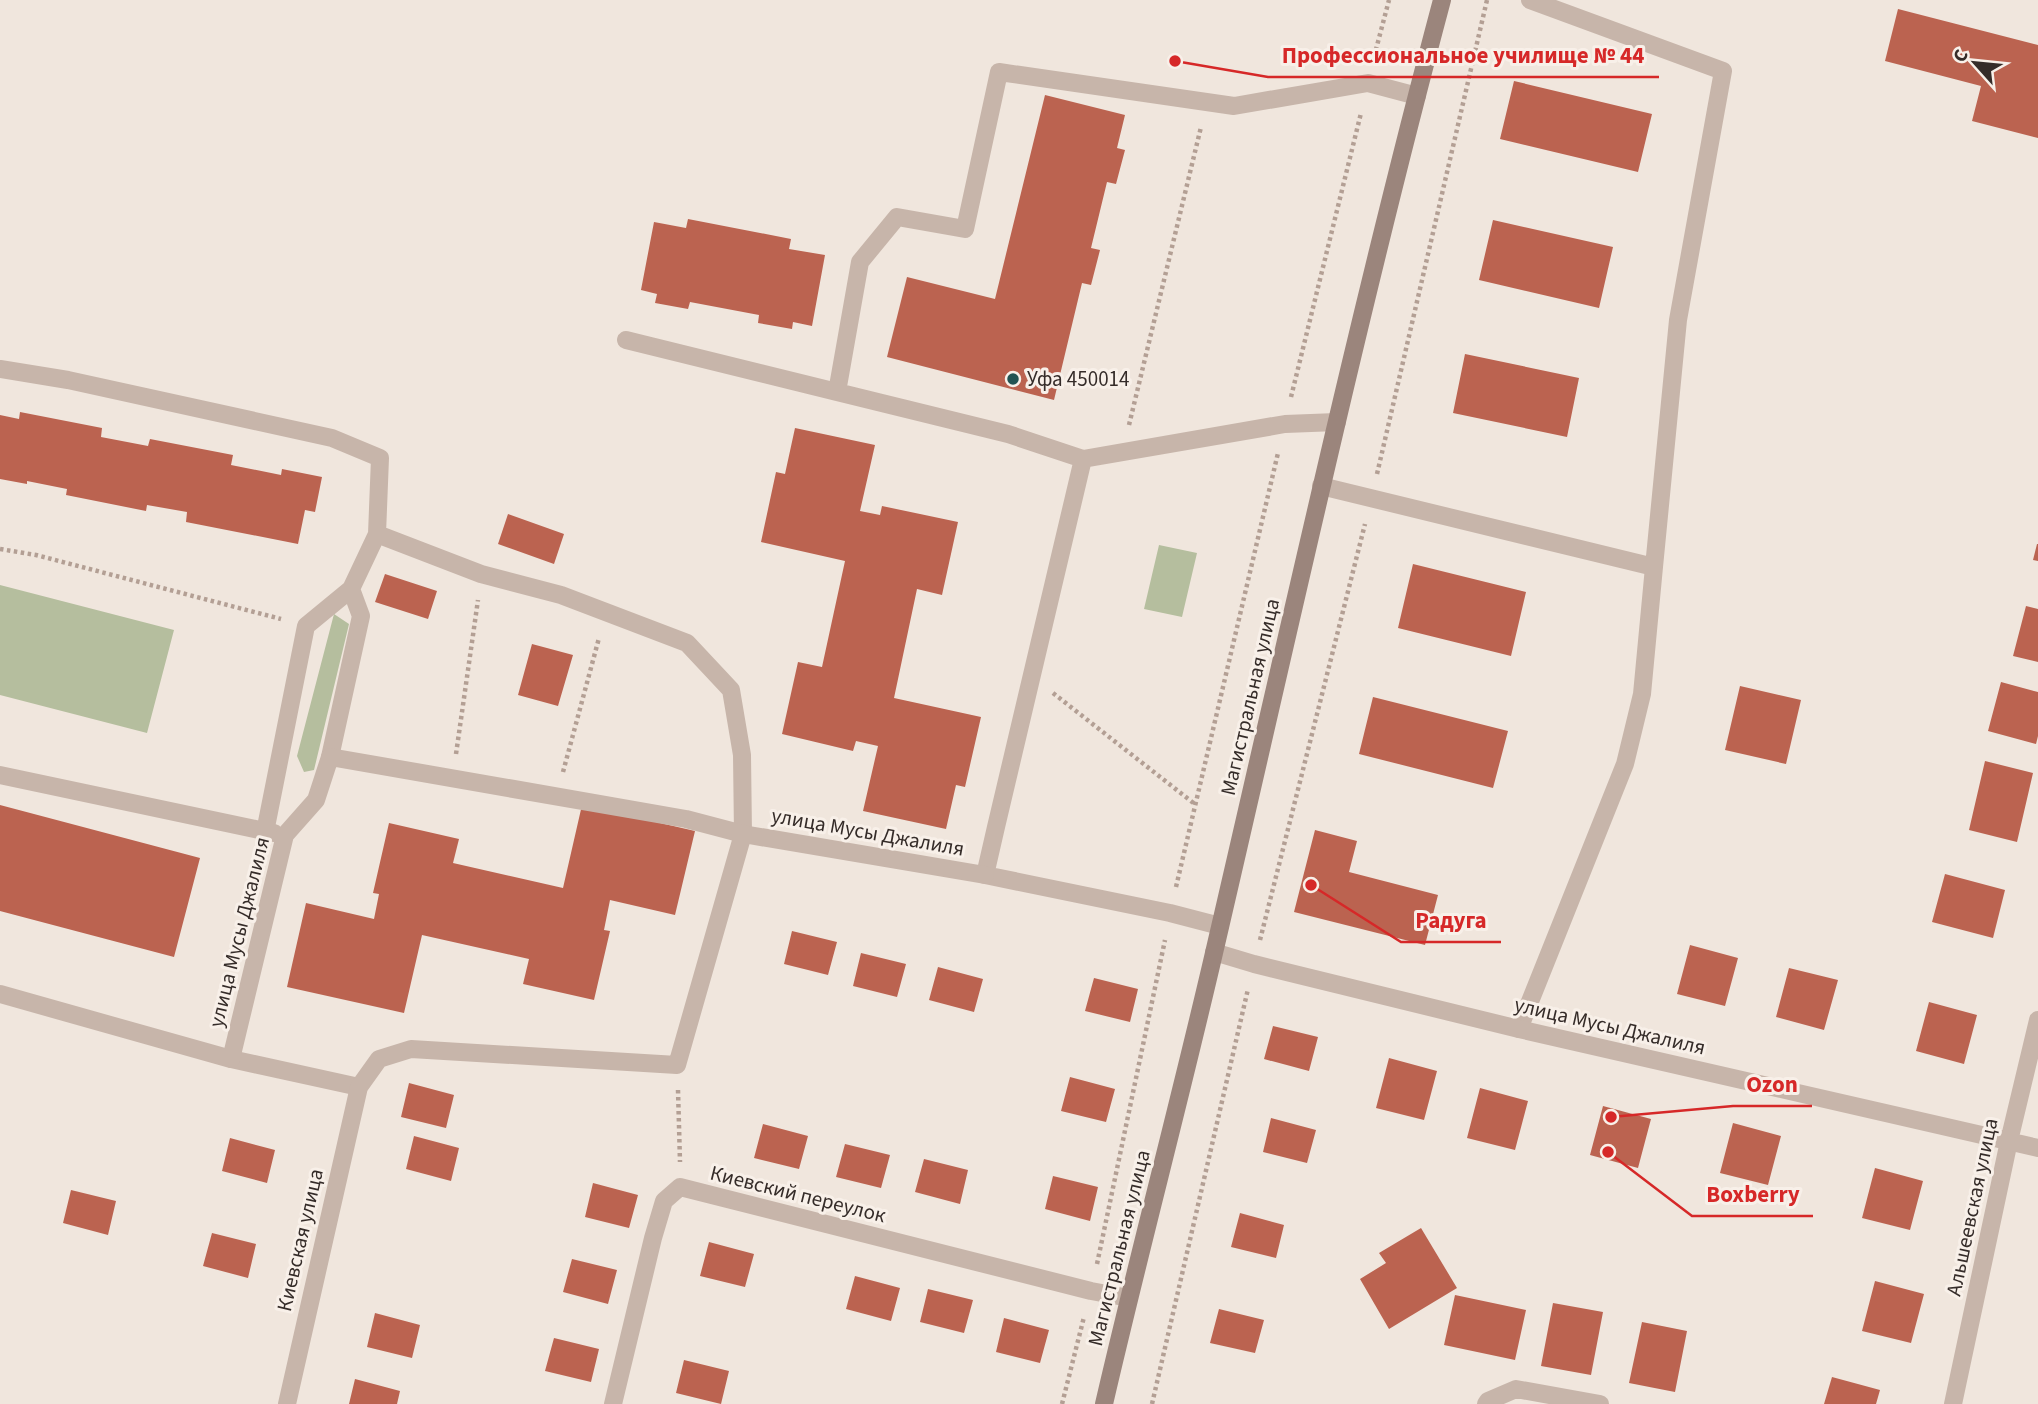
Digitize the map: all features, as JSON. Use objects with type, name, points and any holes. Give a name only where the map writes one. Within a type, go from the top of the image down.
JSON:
[{"type":"street","name":"Магистральная улица","points":[[1104,1404],[1214,952],[1321,486],[1442,0]]},
{"type":"street","points":[[1520,1029],[1625,764],[1642,694],[1678,320],[1723,71],[1530,0]]},
{"type":"street","points":[[837,392],[860,262],[897,217],[965,229],[999,72],[1234,106],[1368,83],[1417,96]]},
{"type":"street","points":[[626,340],[1008,434],[1083,459],[1285,424],[1337,422]]},
{"type":"street","points":[[0,369],[68,380],[332,438],[380,458],[377,534],[351,589],[306,626],[265,832]]},
{"type":"street","points":[[985,875],[1083,459]]},
{"type":"street","points":[[1321,486],[1654,567]]},
{"type":"street","points":[[377,534],[481,575],[561,595],[687,643],[730,690],[742,755],[743,834]]},
{"type":"street","points":[[330,757],[361,616],[351,589]]},
{"type":"street","name":"улица Мусы Джалиля","points":[[0,994],[231,1059],[285,835],[316,800],[330,757],[686,819],[743,834],[985,875],[1170,913],[1220,926]]},
{"type":"street","points":[[0,775],[285,835]]},
{"type":"street","name":"улица Мусы Джалиля","points":[[677,1065],[743,834]]},
{"type":"street","name":"улица Мусы Джалиля","points":[[1214,952],[1520,1029],[2038,1148]]},
{"type":"street","name":"Альшеевская улица","points":[[1953,1404],[2009,1141],[2038,1020]]},
{"type":"street","points":[[231,1059],[359,1087],[379,1059],[411,1049],[677,1065]]},
{"type":"street","name":"Киевская улица","points":[[287,1404],[359,1087]]},
{"type":"street","name":"Киевский переулок","points":[[613,1404],[664,1201],[680,1187],[1091,1291],[1129,1298]]},
{"type":"street","points":[[1486,1404],[1516,1389],[1600,1404]]},
{"type":"path","points":[[1062,1404],[1091,1291],[1170,913],[1285,424],[1389,0]]},
{"type":"path","points":[[1152,1404],[1254,964],[1371,497],[1487,0]]},
{"type":"path","points":[[1370,51],[1378,41]]},
{"type":"path","points":[[1122,453],[1203,119]]},
{"type":"path","points":[[0,549],[36,555],[306,626]]},
{"type":"path","points":[[453,778],[481,575]]},
{"type":"path","points":[[556,796],[606,612]]},
{"type":"path","points":[[1032,676],[1196,805]]},
{"type":"path","points":[[677,1065],[680,1187]]},
{"type":"green space","points":[[1159,545],[1197,553],[1182,617],[1144,609]]},
{"type":"green space","points":[[0,585],[174,630],[147,733],[0,695]]},
{"type":"green space","points":[[334,614],[349,624],[314,770],[304,772],[297,756]]},
{"type":"building","points":[[1898,9],[2038,45],[2038,138],[1972,121],[1981,86],[1885,61]]},
{"type":"building","points":[[1514,81],[1652,114],[1638,172],[1500,139]]},
{"type":"building","points":[[1045,95],[1125,115],[1117,148],[1125,150],[1116,184],[1107,182],[1091,248],[1100,250],[1091,285],[1082,283],[1054,400],[887,357],[907,277],[995,299]]},
{"type":"building","points":[[688,219],[791,239],[789,249],[825,255],[812,326],[793,322],[792,329],[758,323],[759,315],[690,302],[688,309],[655,303],[657,294],[641,290],[654,222],[686,228]]},
{"type":"building","points":[[1493,220],[1613,247],[1599,308],[1479,280]]},
{"type":"building","points":[[1465,354],[1579,378],[1567,437],[1453,413]]},
{"type":"building","points":[[20,412],[102,428],[101,437],[148,446],[150,439],[233,455],[231,465],[281,475],[282,469],[322,477],[315,512],[305,510],[298,544],[186,522],[187,512],[147,505],[146,511],[66,495],[67,489],[0,479],[0,415],[19,419]]},
{"type":"building","points":[[795,428],[875,445],[860,511],[880,515],[882,506],[958,522],[942,595],[917,589],[894,698],[981,717],[965,787],[956,785],[946,829],[863,811],[878,746],[856,741],[853,751],[782,734],[798,662],[822,667],[845,561],[761,542],[776,472],[785,474]]},
{"type":"building","points":[[508,514],[564,534],[554,564],[498,544]]},
{"type":"building","points":[[2038,544],[2038,561],[2033,560]]},
{"type":"building","points":[[1413,564],[1526,592],[1511,656],[1398,628]]},
{"type":"building","points":[[385,574],[437,591],[428,619],[375,602]]},
{"type":"building","points":[[2026,606],[2038,609],[2038,662],[2013,656]]},
{"type":"building","points":[[532,644],[573,655],[558,706],[518,695]]},
{"type":"building","points":[[2001,682],[2038,692],[2036,744],[1988,731]]},
{"type":"building","points":[[1740,686],[1801,700],[1786,764],[1725,750]]},
{"type":"building","points":[[1373,697],[1508,731],[1493,788],[1359,754]]},
{"type":"building","points":[[1985,761],[2033,773],[2017,842],[1969,830]]},
{"type":"building","points":[[0,805],[200,858],[174,957],[0,911]]},
{"type":"building","points":[[582,805],[695,831],[675,915],[610,900],[604,930],[610,931],[594,1000],[523,984],[529,959],[422,935],[404,1013],[287,987],[306,903],[374,919],[379,894],[373,893],[389,823],[459,839],[453,863],[563,888]]},
{"type":"building","points":[[1315,830],[1357,841],[1349,872],[1438,895],[1425,945],[1294,912]]},
{"type":"building","points":[[1945,874],[2005,890],[1993,938],[1932,922]]},
{"type":"building","points":[[792,931],[837,942],[828,975],[784,964]]},
{"type":"building","points":[[1690,945],[1738,958],[1725,1006],[1677,994]]},
{"type":"building","points":[[861,953],[906,964],[897,997],[853,986]]},
{"type":"building","points":[[938,967],[983,979],[974,1012],[929,1000]]},
{"type":"building","points":[[1789,968],[1838,980],[1824,1030],[1776,1017]]},
{"type":"building","points":[[1094,978],[1138,989],[1130,1022],[1085,1011]]},
{"type":"building","points":[[1929,1002],[1977,1015],[1964,1064],[1916,1051]]},
{"type":"building","points":[[1273,1026],[1318,1037],[1309,1071],[1264,1059]]},
{"type":"building","points":[[1389,1058],[1437,1071],[1424,1120],[1376,1108]]},
{"type":"building","points":[[1070,1077],[1115,1089],[1106,1122],[1061,1111]]},
{"type":"building","points":[[409,1083],[454,1095],[446,1128],[401,1117]]},
{"type":"building","points":[[1480,1088],[1528,1101],[1515,1150],[1467,1138]]},
{"type":"building","points":[[1603,1106],[1651,1119],[1638,1168],[1590,1155]]},
{"type":"building","points":[[1271,1118],[1316,1130],[1307,1163],[1263,1152]]},
{"type":"building","points":[[1733,1123],[1781,1136],[1768,1185],[1720,1173]]},
{"type":"building","points":[[763,1124],[808,1136],[799,1169],[754,1158]]},
{"type":"building","points":[[414,1136],[459,1148],[451,1181],[406,1169]]},
{"type":"building","points":[[230,1138],[275,1150],[267,1183],[222,1171]]},
{"type":"building","points":[[845,1144],[890,1155],[881,1188],[836,1177]]},
{"type":"building","points":[[924,1159],[968,1170],[960,1204],[915,1192]]},
{"type":"building","points":[[1875,1168],[1923,1181],[1910,1230],[1862,1218]]},
{"type":"building","points":[[1053,1176],[1098,1187],[1090,1221],[1045,1209]]},
{"type":"building","points":[[593,1183],[638,1195],[629,1228],[585,1217]]},
{"type":"building","points":[[71,1190],[116,1201],[108,1235],[63,1223]]},
{"type":"building","points":[[1240,1213],[1284,1225],[1276,1258],[1231,1247]]},
{"type":"building","points":[[1421,1228],[1457,1288],[1389,1329],[1360,1279],[1386,1263],[1379,1253]]},
{"type":"building","points":[[212,1233],[256,1244],[248,1278],[203,1266]]},
{"type":"building","points":[[709,1242],[754,1254],[745,1287],[700,1276]]},
{"type":"building","points":[[572,1259],[617,1270],[608,1304],[563,1292]]},
{"type":"building","points":[[855,1276],[900,1288],[891,1321],[846,1309]]},
{"type":"building","points":[[1875,1281],[1924,1294],[1911,1343],[1862,1331]]},
{"type":"building","points":[[928,1289],[973,1300],[964,1333],[920,1322]]},
{"type":"building","points":[[1455,1295],[1526,1310],[1515,1360],[1444,1345]]},
{"type":"building","points":[[1553,1303],[1603,1312],[1591,1375],[1541,1366]]},
{"type":"building","points":[[1219,1309],[1264,1320],[1255,1353],[1210,1343]]},
{"type":"building","points":[[375,1313],[420,1325],[412,1358],[367,1347]]},
{"type":"building","points":[[1004,1318],[1049,1330],[1040,1363],[996,1352]]},
{"type":"building","points":[[1642,1322],[1687,1331],[1675,1392],[1629,1383]]},
{"type":"building","points":[[554,1338],[599,1349],[591,1382],[545,1371]]},
{"type":"building","points":[[684,1360],[729,1371],[721,1404],[676,1393]]},
{"type":"building","points":[[1832,1377],[1880,1390],[1876,1404],[1824,1404]]},
{"type":"building","points":[[355,1379],[400,1391],[397,1404],[349,1404]]},
{"type":"place","name":"Профессиональное училище № 44","points":[[1175,61]]},
{"type":"place","name":"Уфа 450014","points":[[1013,379]]},
{"type":"place","name":"Радуга","points":[[1311,885]]},
{"type":"place","name":"Ozon","points":[[1611,1117]]},
{"type":"place","name":"Boxberry","points":[[1608,1152]]}]
